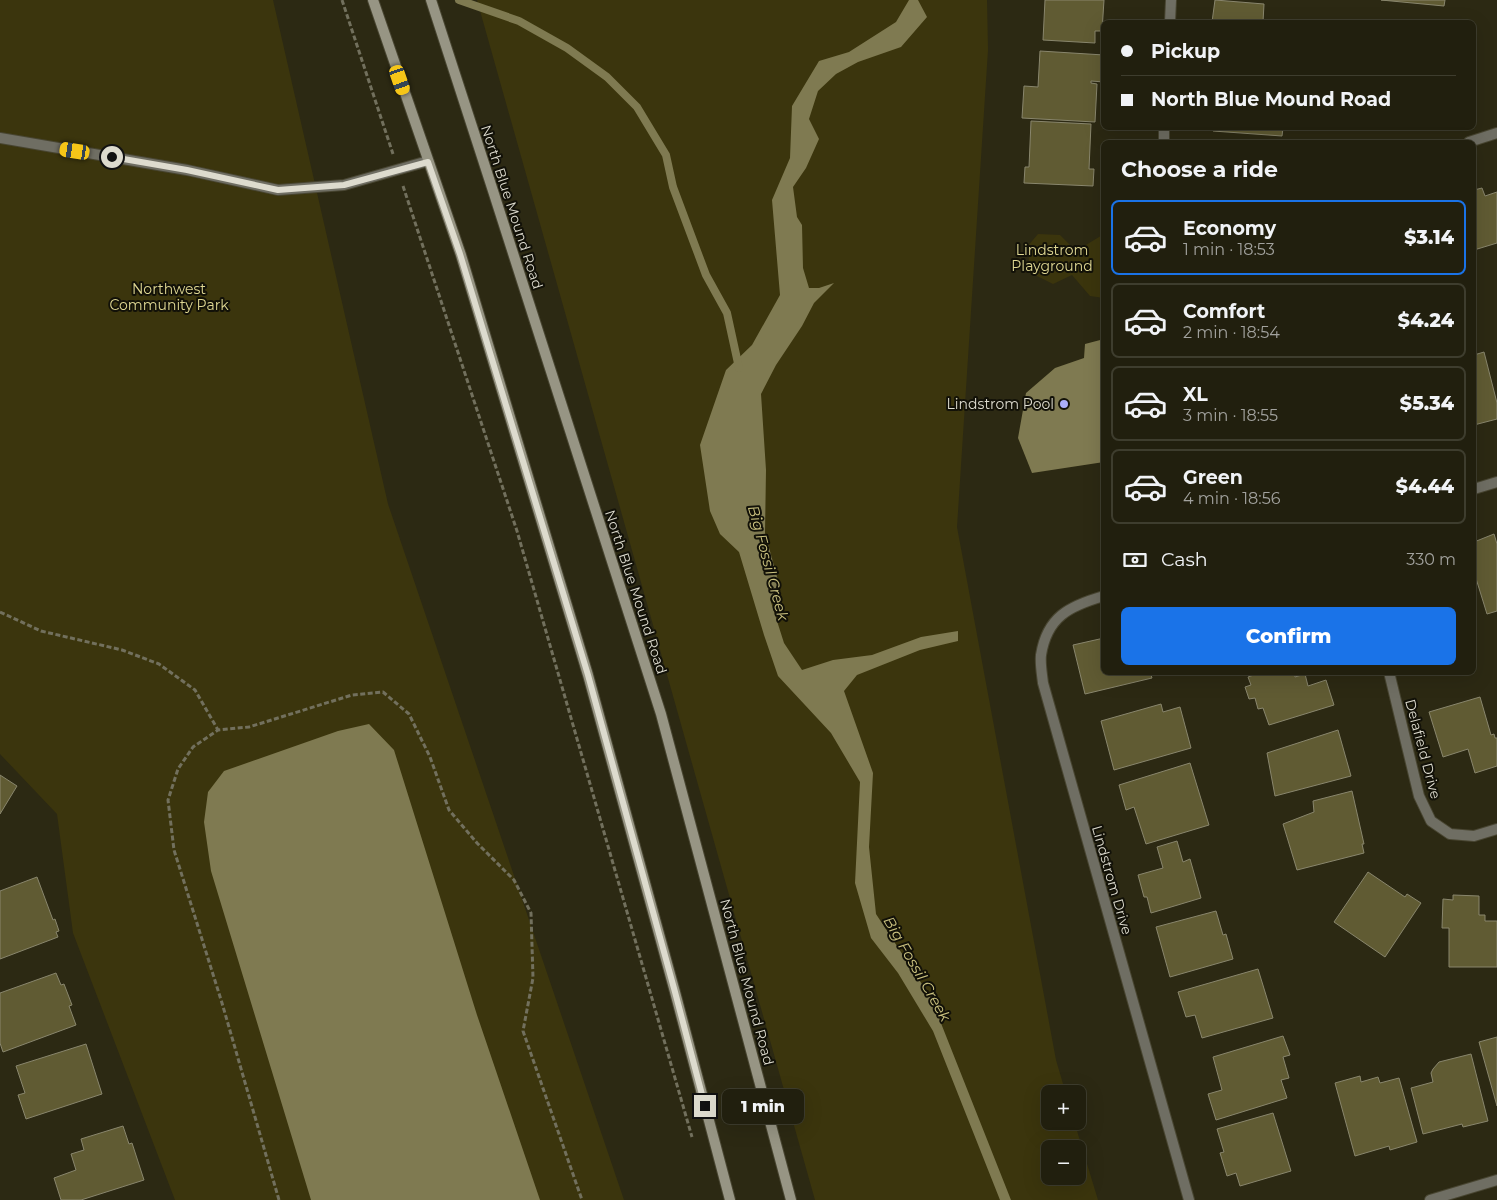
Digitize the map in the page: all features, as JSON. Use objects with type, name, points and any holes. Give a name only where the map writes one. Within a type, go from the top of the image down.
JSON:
[{"type":"main road","points":[[373,0],[464,264],[588,675],[730,1200]]},
{"type":"main road","name":"North Blue Mound Road","points":[[430,0],[661,714],[791,1200]]},
{"type":"street","points":[[1170,20],[1171,0]]},
{"type":"street","points":[[1475,140],[1497,133]]},
{"type":"street","points":[[0,138],[187,170],[278,190],[344,185],[428,162]]},
{"type":"street","points":[[1476,487],[1497,482]]},
{"type":"street","name":"Lindstrom Drive","points":[[1101,597],[1079,603],[1057,618],[1046,637],[1041,657],[1043,683],[1189,1200]]},
{"type":"street","name":"Delafield Drive","points":[[1390,675],[1419,796],[1430,821],[1450,834],[1474,836],[1497,829]]},
{"type":"street","points":[[1430,1200],[1497,1180]]},
{"type":"path","points":[[342,0],[517,531],[694,1145]]},
{"type":"path","points":[[0,612],[41,631],[122,650],[159,664],[195,690],[218,730]]},
{"type":"path","points":[[279,1200],[222,1003],[174,850],[168,800],[178,769],[193,747],[218,730],[248,726],[352,695],[383,692],[409,714],[430,757],[449,810],[477,843],[514,880],[531,913],[533,978],[523,1031],[582,1200]]},
{"type":"green space","name":"Northwest Community Park","points":[[0,0],[273,0],[388,504],[624,1200],[175,1200],[73,933],[57,814],[0,754]]},
{"type":"green space","points":[[477,0],[987,0],[988,50],[957,527],[1056,1060],[1063,1085],[1041,1085],[1041,1130],[1077,1130],[1080,1140],[1041,1140],[1041,1185],[1086,1185],[1086,1160],[1098,1200],[815,1200]]},
{"type":"green space","name":"Lindstrom Playground","points":[[1038,234],[1060,235],[1076,251],[1101,236],[1101,298],[1090,296],[1072,275],[1053,284],[1031,273],[1027,247]]},
{"type":"water","points":[[909,0],[918,0],[927,17],[901,47],[858,62],[836,74],[818,91],[809,119],[819,139],[806,168],[793,187],[797,217],[802,225],[803,268],[809,288],[819,288],[834,283],[814,303],[802,326],[776,365],[761,394],[766,470],[765,533],[779,584],[770,599],[784,643],[802,670],[833,660],[872,655],[921,637],[958,631],[958,641],[920,650],[857,675],[844,691],[873,773],[869,847],[876,914],[931,998],[1011,1200],[1000,1200],[933,1031],[898,973],[871,938],[855,883],[860,782],[831,733],[778,676],[739,552],[720,534],[710,511],[700,445],[726,370],[752,345],[780,295],[772,200],[790,158],[792,106],[819,61],[849,52],[896,22]]},
{"type":"water","name":"Lindstrom Pool","points":[[1101,340],[1101,462],[1032,473],[1018,438],[1026,393],[1055,368],[1084,358],[1085,344]]},
{"type":"water","points":[[369,724],[394,750],[477,1015],[540,1200],[311,1200],[211,871],[204,822],[208,792],[224,771],[338,731]]},
{"type":"building","points":[[1045,0],[1104,0],[1101,31],[1095,31],[1095,43],[1043,40]]},
{"type":"building","points":[[1215,0],[1264,4],[1263,20],[1212,20]]},
{"type":"building","points":[[1381,0],[1445,0],[1444,6]]},
{"type":"building","points":[[1040,51],[1101,55],[1101,82],[1091,81],[1091,83],[1097,84],[1095,122],[1022,118],[1024,86],[1038,87]]},
{"type":"building","points":[[1031,121],[1091,124],[1089,169],[1094,169],[1093,186],[1024,183],[1025,167],[1029,167]]},
{"type":"building","points":[[1213,130],[1283,130],[1282,136]]},
{"type":"building","points":[[1482,188],[1485,196],[1497,192],[1497,243],[1476,249],[1476,190]]},
{"type":"building","points":[[1484,352],[1497,403],[1497,419],[1476,424],[1476,354]]},
{"type":"building","points":[[1494,534],[1497,544],[1497,611],[1487,614],[1476,578],[1476,541]]},
{"type":"building","points":[[1101,639],[1101,675],[1151,675],[1152,678],[1085,694],[1073,645]]},
{"type":"building","points":[[1254,675],[1295,675],[1295,677],[1305,675],[1308,686],[1326,680],[1334,705],[1269,725],[1263,708],[1258,709],[1255,698],[1249,699],[1245,687],[1251,685],[1248,677]]},
{"type":"building","points":[[1480,697],[1491,735],[1494,734],[1495,738],[1497,738],[1497,766],[1475,773],[1468,749],[1443,757],[1429,712]]},
{"type":"building","points":[[1161,704],[1163,712],[1180,707],[1191,748],[1114,770],[1101,721]]},
{"type":"building","points":[[1338,730],[1351,776],[1275,796],[1267,753]]},
{"type":"building","points":[[1190,763],[1209,825],[1146,844],[1134,807],[1126,810],[1119,785]]},
{"type":"building","points":[[0,775],[17,786],[0,814]]},
{"type":"building","points":[[1352,791],[1364,844],[1362,844],[1364,853],[1297,870],[1283,824],[1314,812],[1313,801]]},
{"type":"building","points":[[1177,841],[1183,862],[1190,859],[1201,898],[1151,913],[1138,875],[1163,868],[1157,847]]},
{"type":"building","points":[[1368,872],[1405,897],[1407,894],[1421,903],[1385,957],[1334,922]]},
{"type":"building","points":[[37,877],[53,920],[55,919],[59,931],[56,932],[58,937],[0,959],[0,891]]},
{"type":"building","points":[[1453,895],[1479,896],[1479,915],[1485,915],[1485,921],[1497,921],[1497,967],[1449,967],[1449,928],[1442,928],[1443,899],[1453,900]]},
{"type":"building","points":[[1216,911],[1223,935],[1226,934],[1233,959],[1170,977],[1156,927]]},
{"type":"building","points":[[1258,969],[1273,1018],[1202,1038],[1195,1015],[1186,1017],[1178,992]]},
{"type":"building","points":[[56,973],[61,985],[64,984],[72,1005],[69,1006],[76,1025],[3,1052],[0,1043],[0,993]]},
{"type":"building","points":[[1283,1036],[1290,1055],[1283,1057],[1289,1078],[1281,1080],[1287,1098],[1216,1120],[1208,1094],[1222,1090],[1213,1057]]},
{"type":"building","points":[[1497,1037],[1497,1106],[1479,1042]]},
{"type":"building","points":[[86,1044],[102,1094],[26,1119],[18,1095],[25,1093],[16,1066]]},
{"type":"building","points":[[1471,1054],[1488,1121],[1463,1127],[1462,1124],[1423,1134],[1411,1088],[1433,1082],[1431,1073],[1439,1062]]},
{"type":"building","points":[[1360,1076],[1361,1082],[1378,1077],[1380,1083],[1399,1078],[1417,1142],[1390,1150],[1389,1146],[1355,1156],[1335,1083]]},
{"type":"building","points":[[1273,1113],[1291,1171],[1240,1186],[1236,1173],[1227,1176],[1220,1153],[1224,1152],[1217,1129]]},
{"type":"building","points":[[123,1126],[129,1144],[132,1143],[144,1180],[81,1200],[61,1200],[54,1178],[76,1170],[71,1154],[84,1150],[81,1139]]},
{"type":"waterway","name":"Big Fossil Creek","points":[[459,0],[519,21],[567,48],[607,77],[637,107],[666,155],[673,187],[706,275],[727,313],[739,368]]},
{"type":"place","name":"Lindstrom Pool","points":[[1064,404]]},
{"type":"route","points":[[112,157],[187,170],[278,190],[344,185],[428,162],[460,254],[588,675],[705,1106]]}]
